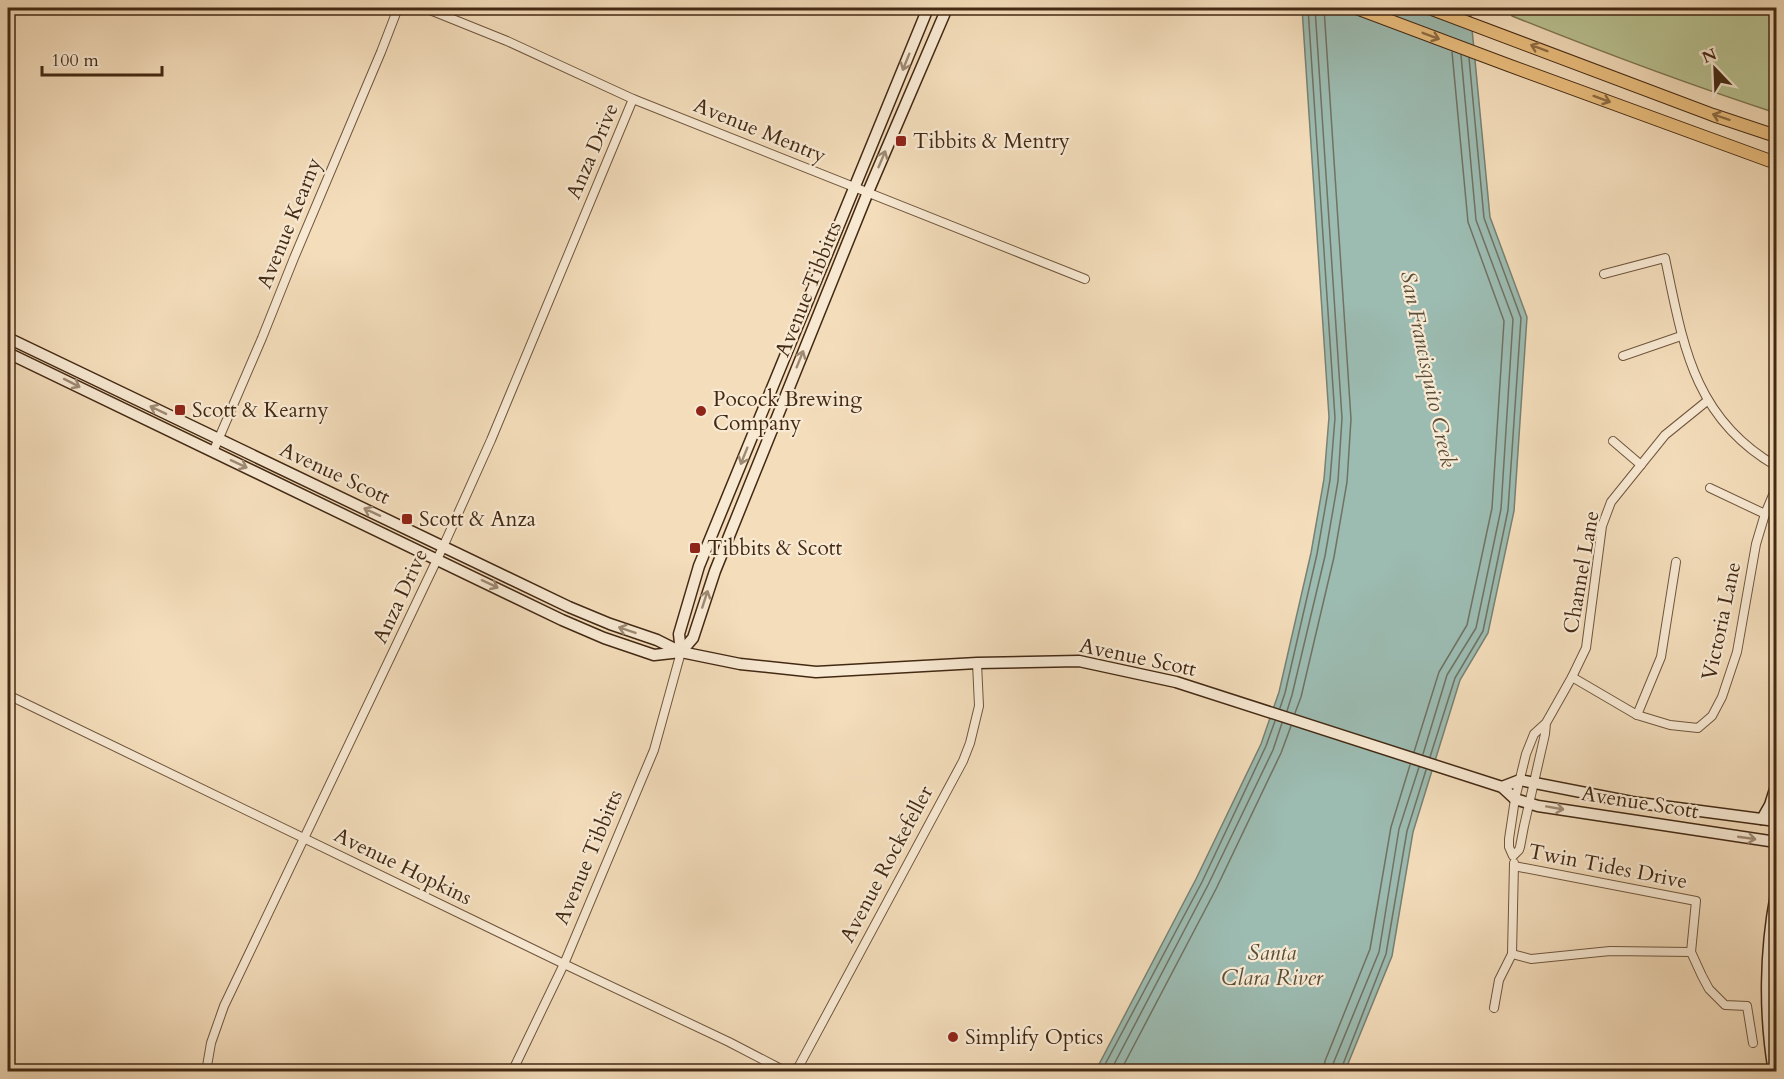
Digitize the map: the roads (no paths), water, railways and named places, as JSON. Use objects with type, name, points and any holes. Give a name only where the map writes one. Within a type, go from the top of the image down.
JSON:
[{"type":"main road","name":"Avenue Tibbitts","points":[[681,652],[679,634],[699,566],[928,8]]},
{"type":"main road","name":"Avenue Tibbitts","points":[[681,652],[693,638],[715,571],[868,192],[947,8]]},
{"type":"main road","points":[[1356,8],[1776,163]]},
{"type":"main road","points":[[1429,8],[1713,115],[1776,136]]},
{"type":"main road","name":"Avenue Scott","points":[[8,338],[568,607],[657,640],[681,652],[740,664],[818,672],[977,663],[1079,661],[1176,682],[1502,787],[1515,799],[1529,803],[1776,842]]},
{"type":"main road","name":"Avenue Scott","points":[[8,352],[562,620],[604,638],[654,655],[681,652]]},
{"type":"main road","name":"Avenue Scott","points":[[1520,780],[1632,802],[1776,821]]},
{"type":"main road","points":[[1502,787],[1520,780]]},
{"type":"main road","points":[[1762,819],[1770,805],[1776,786]]},
{"type":"main road","points":[[1774,1071],[1769,1032],[1768,997],[1776,894]]},
{"type":"street","name":"Avenue Kearny","points":[[213,452],[398,8]]},
{"type":"street","name":"Avenue Mentry","points":[[425,8],[507,41],[633,99],[1085,279]]},
{"type":"street","name":"Anza Drive","points":[[206,1071],[211,1043],[220,1015],[443,547],[491,440],[633,99]]},
{"type":"street","points":[[1604,274],[1665,258],[1681,336],[1698,384],[1707,401],[1737,438],[1776,466]]},
{"type":"street","points":[[1623,356],[1681,336]]},
{"type":"street","name":"Channel Lane","points":[[1546,723],[1586,648],[1602,526],[1611,502],[1665,435],[1707,401]]},
{"type":"street","points":[[1613,441],[1641,465]]},
{"type":"street","points":[[1710,488],[1765,514]]},
{"type":"street","name":"Victoria Lane","points":[[1572,677],[1637,715],[1670,725],[1698,728],[1712,716],[1722,697],[1737,652],[1756,544],[1776,488]]},
{"type":"street","points":[[1637,715],[1661,657],[1676,562]]},
{"type":"street","name":"Avenue Tibbitts","points":[[512,1071],[564,964],[654,750],[681,652]]},
{"type":"street","name":"Avenue Rockefeller","points":[[789,1071],[799,1066],[963,761],[979,706],[977,663]]},
{"type":"street","name":"Avenue Hopkins","points":[[8,694],[789,1071]]},
{"type":"street","points":[[1494,1008],[1499,980],[1512,954],[1514,866],[1508,845],[1515,799],[1534,734],[1546,723]]},
{"type":"street","points":[[1513,856],[1521,847],[1546,723]]},
{"type":"street","name":"Twin Tides Drive","points":[[1514,866],[1696,901],[1691,952]]},
{"type":"street","points":[[1512,954],[1531,959],[1610,951],[1691,952],[1709,989],[1717,999],[1725,1005],[1747,1006],[1753,1043]]},
{"type":"water","name":"Santa Clara River","points":[[1302,8],[1470,8],[1490,217],[1527,317],[1514,511],[1488,633],[1460,680],[1413,832],[1392,956],[1345,1071],[1095,1072],[1196,879],[1261,744],[1279,692],[1311,553],[1324,479],[1329,417]]},
{"type":"place","name":"Tibbits & Mentry","points":[[901,141]]},
{"type":"place","name":"Scott & Kearny","points":[[180,410]]},
{"type":"place","name":"Pocock Brewing Company","points":[[701,411]]},
{"type":"place","name":"Scott & Anza","points":[[407,519]]},
{"type":"place","name":"Tibbits & Scott","points":[[695,548]]},
{"type":"place","name":"Simplify Optics","points":[[953,1037]]},
{"type":"water label","name":"San Francisquito Creek","points":[[1429,369]]}]
